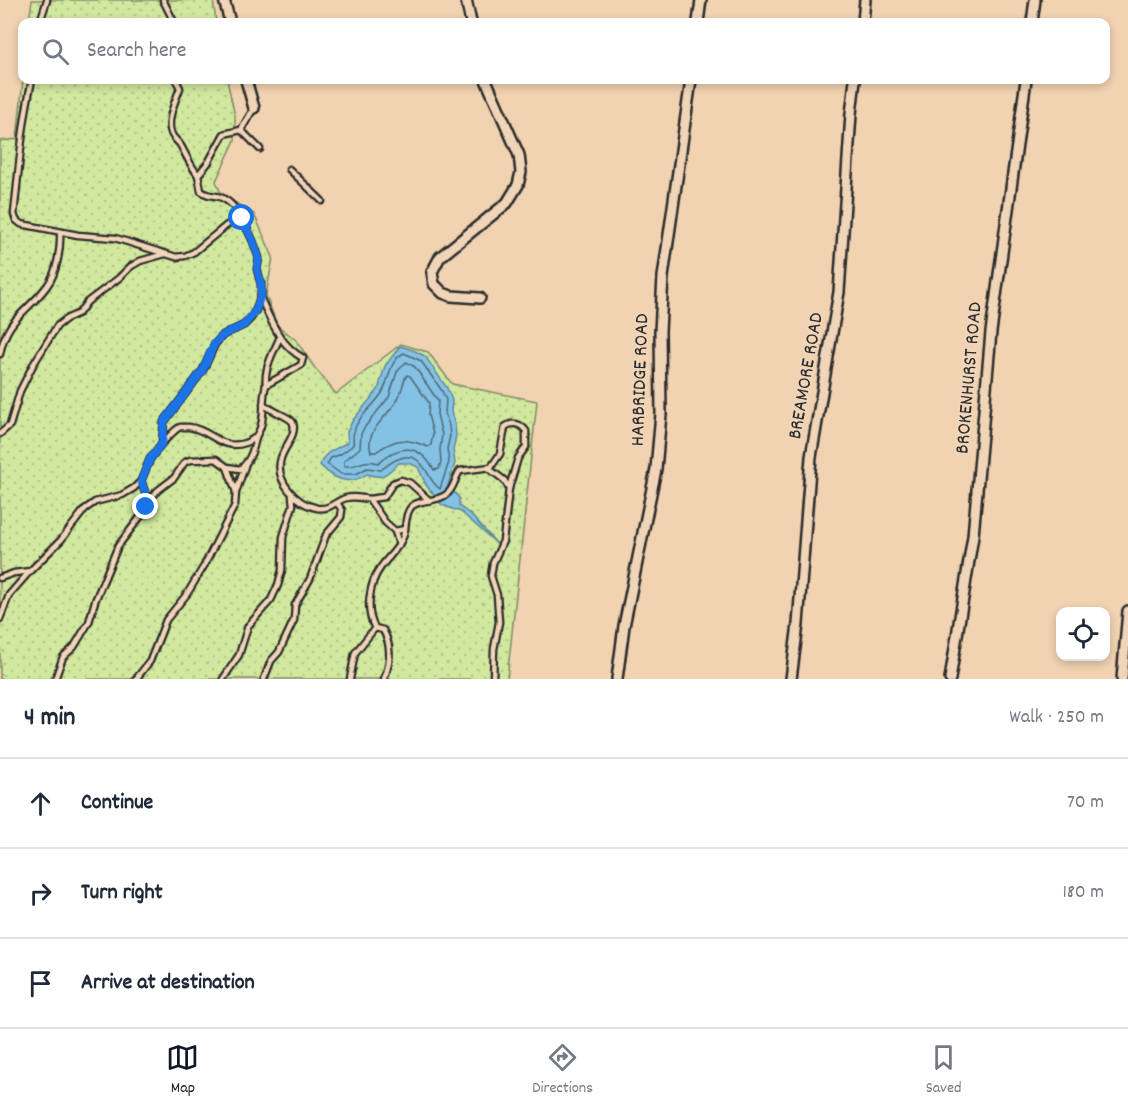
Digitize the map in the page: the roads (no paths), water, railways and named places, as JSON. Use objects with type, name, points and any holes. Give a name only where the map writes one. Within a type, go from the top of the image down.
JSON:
[{"type":"street","points":[[224,0],[229,18]]},
{"type":"street","points":[[466,0],[470,18]]},
{"type":"street","points":[[699,18],[701,0]]},
{"type":"street","points":[[863,18],[865,0]]},
{"type":"street","points":[[1033,18],[1035,0]]},
{"type":"street","points":[[247,84],[254,108]]},
{"type":"street","points":[[480,298],[451,296],[443,293],[434,284],[432,272],[440,257],[507,203],[518,185],[521,172],[519,155],[488,84]]},
{"type":"street","name":"HARBRIDGE ROAD","points":[[617,679],[624,626],[656,469],[661,414],[660,331],[663,277],[690,84]]},
{"type":"street","name":"BREAMORE ROAD","points":[[791,679],[811,457],[839,292],[855,84]]},
{"type":"street","name":"BROKENHURST ROAD","points":[[950,679],[973,536],[991,332],[1025,84]]},
{"type":"street","points":[[1122,679],[1128,611]]},
{"type":"lane","points":[[41,18],[47,0]]},
{"type":"lane","points":[[163,0],[172,18]]},
{"type":"lane","points":[[31,84],[23,123],[14,214],[16,220],[21,224],[60,232],[131,241],[165,254],[185,256],[194,252],[227,225],[242,218]]},
{"type":"lane","points":[[162,443],[164,422],[203,370],[214,344],[223,335],[244,325],[256,310],[261,284],[257,269],[259,258],[242,218],[235,207],[227,201],[201,191],[198,175],[188,163],[180,144],[171,134],[173,108],[180,88],[178,84]]},
{"type":"lane","points":[[198,175],[208,163],[224,134],[241,130],[254,108]]},
{"type":"lane","points":[[241,130],[260,149]]},
{"type":"lane","points":[[289,169],[322,201]]},
{"type":"lane","points":[[0,354],[8,329],[47,287],[57,256],[60,232]]},
{"type":"lane","points":[[0,435],[10,425],[20,392],[33,365],[57,326],[66,319],[79,314],[87,302],[130,267],[140,261],[165,254]]},
{"type":"lane","points":[[260,297],[280,337],[293,353],[303,358],[301,365],[266,385]]},
{"type":"lane","points":[[136,679],[150,661],[166,620],[187,594],[204,566],[235,505],[236,492],[263,417],[262,396],[266,385],[266,370],[280,337]]},
{"type":"lane","points":[[263,404],[275,413],[288,417],[293,423],[293,431],[281,457],[280,466],[286,486],[299,502],[328,509],[343,498],[384,497],[393,483],[401,480],[410,483],[433,501]]},
{"type":"lane","points":[[375,628],[370,616],[371,589],[375,576],[399,545],[410,508],[445,495],[454,487],[456,476],[460,471],[491,466],[500,454],[506,426],[510,423],[523,426],[526,430],[526,447],[518,458],[509,488],[502,541],[493,563],[491,576],[497,595],[499,622],[494,649],[493,679]]},
{"type":"lane","points":[[0,619],[9,595],[61,540],[85,509],[95,502],[122,495],[134,488],[141,481],[150,459],[162,443],[179,428],[202,429],[230,446],[256,437]]},
{"type":"lane","points":[[55,679],[63,657],[74,647],[89,622],[95,601],[118,546],[157,491],[174,478],[185,462],[200,458],[216,459],[227,467],[240,469],[245,466]]},
{"type":"lane","points":[[227,467],[236,492]]},
{"type":"lane","points":[[487,467],[504,480],[509,488]]},
{"type":"lane","points":[[141,481],[147,498],[146,507]]},
{"type":"lane","points":[[223,679],[239,655],[248,626],[272,600],[278,585],[282,570],[283,537],[292,505],[292,496]]},
{"type":"lane","points":[[369,499],[385,522],[395,531],[399,545]]},
{"type":"lane","points":[[264,679],[271,661],[279,652],[294,620],[295,605],[310,579],[326,535],[341,517],[342,510],[337,503]]},
{"type":"lane","points":[[395,531],[405,529]]},
{"type":"lane","points":[[0,578],[30,571]]},
{"type":"lane","points":[[350,679],[355,653],[375,628]]},
{"type":"lane","points":[[375,628],[383,630],[389,641],[390,654],[384,679]]},
{"type":"water","points":[[400,346],[425,356],[447,388],[452,400],[451,412],[456,436],[453,450],[455,463],[448,485],[459,498],[459,506],[471,515],[497,544],[461,512],[442,505],[426,485],[418,467],[409,463],[399,463],[382,476],[367,474],[354,480],[342,480],[320,465],[328,453],[348,442],[347,432],[353,420],[378,390],[385,366]]}]
